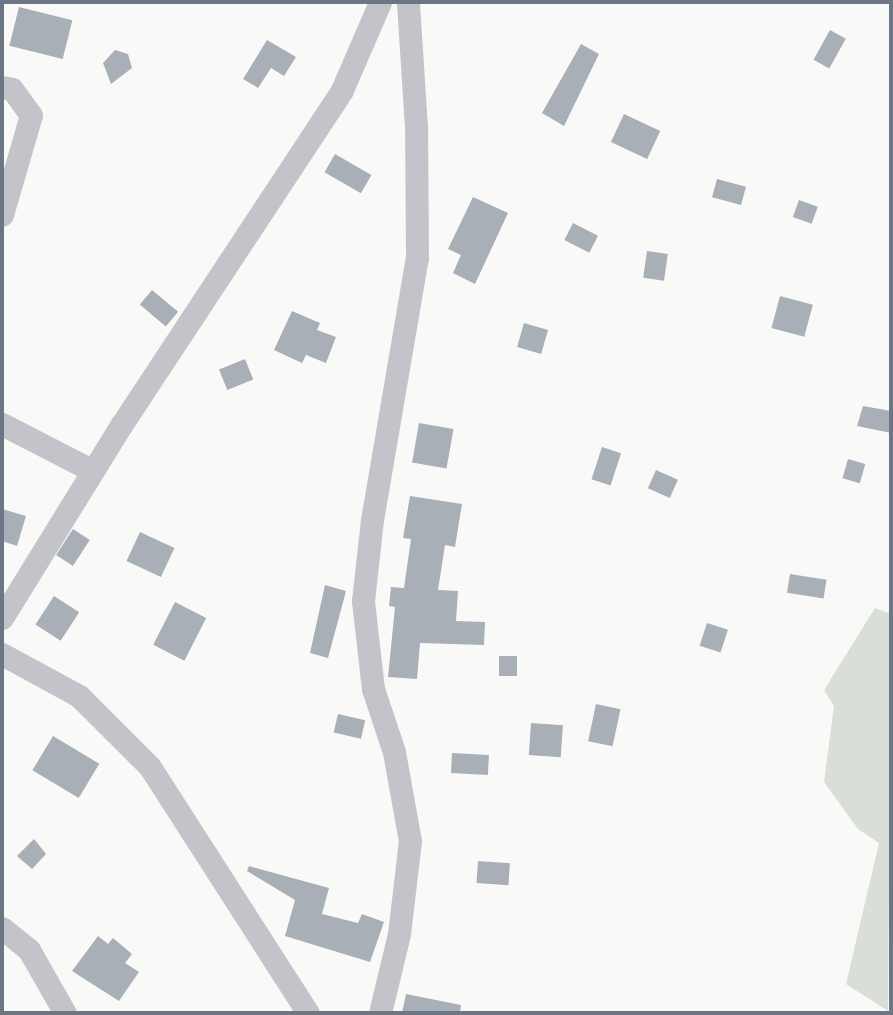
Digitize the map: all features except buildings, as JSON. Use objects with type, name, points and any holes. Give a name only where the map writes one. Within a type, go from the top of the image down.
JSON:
[{"type":"street","points":[[2,618],[93,471],[342,90],[380,2]]},
{"type":"street","points":[[380,1013],[399,934],[410,841],[394,752],[373,689],[363,601],[372,520],[417,258],[416,127],[408,2]]},
{"type":"street","points":[[2,87],[12,89],[32,115],[2,215]]},
{"type":"street","points":[[2,424],[93,471]]},
{"type":"street","points":[[2,653],[79,696],[150,767],[308,1013]]},
{"type":"street","points":[[2,928],[29,950],[65,1013]]},
{"type":"shaded area","points":[[875,608],[891,614],[888,1011],[846,984],[879,843],[858,829],[824,782],[834,706],[824,690]]}]
